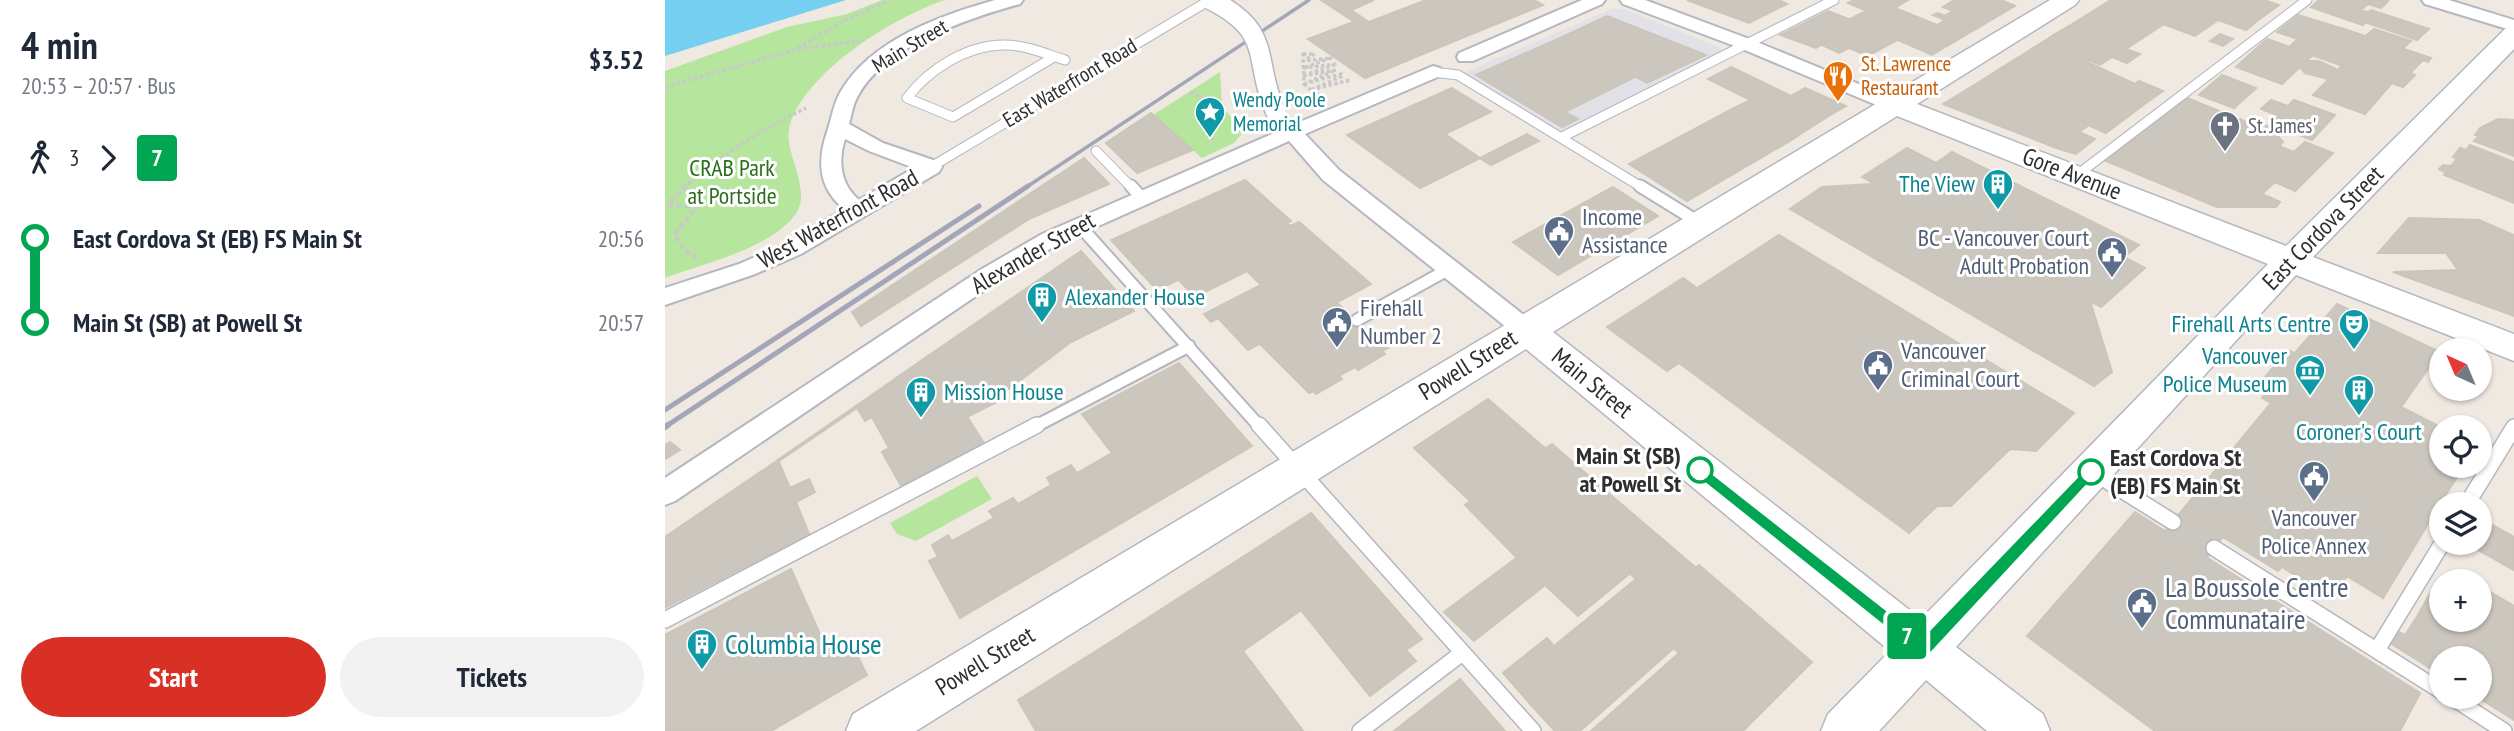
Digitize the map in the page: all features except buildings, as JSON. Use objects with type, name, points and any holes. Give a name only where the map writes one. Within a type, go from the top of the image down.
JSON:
[{"type":"main road","name":"Powell Street","points":[[871,731],[2067,0]]},
{"type":"main road","name":"East Cordova Street","points":[[1846,731],[2290,261],[2514,34]]},
{"type":"main road","name":"Gore Avenue","points":[[1893,105],[2514,348]]},
{"type":"main road","name":"Main Street","points":[[1525,329],[2025,731]]},
{"type":"street","name":"Main Street","points":[[860,210],[848,204],[832,176],[830,162],[846,99],[860,79],[910,41],[954,19],[1014,0]]},
{"type":"street","name":"Main Street","points":[[1210,0],[1236,13],[1255,32],[1260,44],[1265,88],[1277,115],[1331,175],[1525,329]]},
{"type":"street","points":[[1466,57],[1596,0]]},
{"type":"street","name":"Gore Avenue","points":[[1629,0],[1746,44],[1893,105]]},
{"type":"street","points":[[2431,0],[2514,26]]},
{"type":"street","name":"Alexander Street","points":[[665,494],[990,275],[1079,225],[1433,72]]},
{"type":"street","points":[[839,127],[876,147],[931,167]]},
{"type":"street","name":"West Waterfront Road","points":[[665,297],[747,269],[793,249],[931,167]]},
{"type":"lane","name":"East Waterfront Road","points":[[931,167],[1210,0]]},
{"type":"lane","points":[[1562,138],[1835,0]]},
{"type":"lane","points":[[2077,176],[2307,0]]},
{"type":"lane","points":[[1054,57],[953,117],[907,98],[914,87],[934,70],[982,49],[1006,45],[1054,57],[1065,60]]},
{"type":"lane","points":[[1433,72],[1458,75],[1700,223]]},
{"type":"lane","points":[[1096,151],[1141,197]]},
{"type":"lane","points":[[1079,225],[1533,731]]},
{"type":"lane","points":[[1357,320],[1449,269]]},
{"type":"lane","points":[[665,620],[1189,346]]},
{"type":"lane","points":[[2474,492],[2514,428]]},
{"type":"lane","points":[[2092,471],[2173,522]]},
{"type":"lane","points":[[2214,548],[2429,683]]},
{"type":"lane","points":[[2377,650],[2435,555]]},
{"type":"lane","points":[[1360,731],[1462,653]]},
{"type":"lane","points":[[2470,709],[2504,731]]},
{"type":"path","points":[[795,50],[847,19],[890,0]]},
{"type":"path","points":[[665,87],[795,50],[869,40]]},
{"type":"path","points":[[1303,68],[1331,58],[1303,61],[1302,76],[1303,84],[1309,91],[1320,95],[1350,80],[1309,91]]},
{"type":"path","points":[[1302,76],[1336,64],[1334,62],[1303,68]]},
{"type":"path","points":[[1302,76],[1336,70],[1303,84]]},
{"type":"path","points":[[1303,84],[1343,76],[1309,91]]},
{"type":"path","points":[[1190,93],[1211,102],[1214,107],[1210,137],[1215,143]]},
{"type":"path","points":[[709,265],[686,251],[674,235],[697,207],[668,204],[708,165],[766,128],[806,108]]},
{"type":"path","points":[[665,202],[673,200]]},
{"type":"shaded area","points":[[1614,8],[1626,10],[1719,47],[1721,50],[1715,54],[1721,57],[1562,137],[1458,75]]},
{"type":"green space","name":"CRAB Park at Portside","points":[[882,0],[945,0],[901,19],[853,50],[830,68],[797,108],[788,138],[801,192],[797,212],[786,225],[755,245],[665,278],[665,71],[787,27],[847,14]]},
{"type":"green space","points":[[1220,72],[1222,107],[1244,131],[1234,143],[1202,158],[1153,115]]},
{"type":"green space","points":[[977,476],[992,499],[916,541],[897,534],[890,523]]},
{"type":"water","points":[[665,0],[853,0],[665,62]]},
{"type":"pier","points":[[846,0],[856,0],[854,3],[665,66],[665,56]]},
{"type":"railway","points":[[1025,188],[1309,0]]},
{"type":"railway","points":[[668,425],[665,427],[1028,186]]},
{"type":"railway","points":[[665,410],[979,206]]},
{"type":"bus line","name":"7","points":[[1700,470],[1923,649],[2091,472]]},
{"type":"place","name":"St. Lawrence Restaurant","points":[[1838,103]]},
{"type":"place","name":"Wendy Poole Memorial","points":[[1210,139]]},
{"type":"place","name":"St. James'","points":[[2225,153]]},
{"type":"place","name":"The View","points":[[1998,211]]},
{"type":"place","name":"Income Assistance","points":[[1559,258]]},
{"type":"place","name":"BC - Vancouver Court Adult Probation","points":[[2112,279]]},
{"type":"place","name":"Alexander House","points":[[1042,324]]},
{"type":"place","name":"Firehall Number 2","points":[[1337,349]]},
{"type":"place","name":"Firehall Arts Centre","points":[[2354,351]]},
{"type":"place","name":"Vancouver Criminal Court","points":[[1878,392]]},
{"type":"place","name":"Vancouver Police Museum","points":[[2310,397]]},
{"type":"place","name":"Coroner's Court","points":[[2359,417]]},
{"type":"place","name":"Mission House","points":[[921,419]]},
{"type":"place","name":"Main St (SB) at Powell St","points":[[1700,470]]},
{"type":"place","name":"East Cordova St (EB) FS Main St","points":[[2091,472]]},
{"type":"place","name":"Vancouver Police Annex","points":[[2314,503]]},
{"type":"place","name":"La Boussole Centre Communataire","points":[[2142,630]]},
{"type":"place","name":"Columbia House","points":[[702,671]]}]
